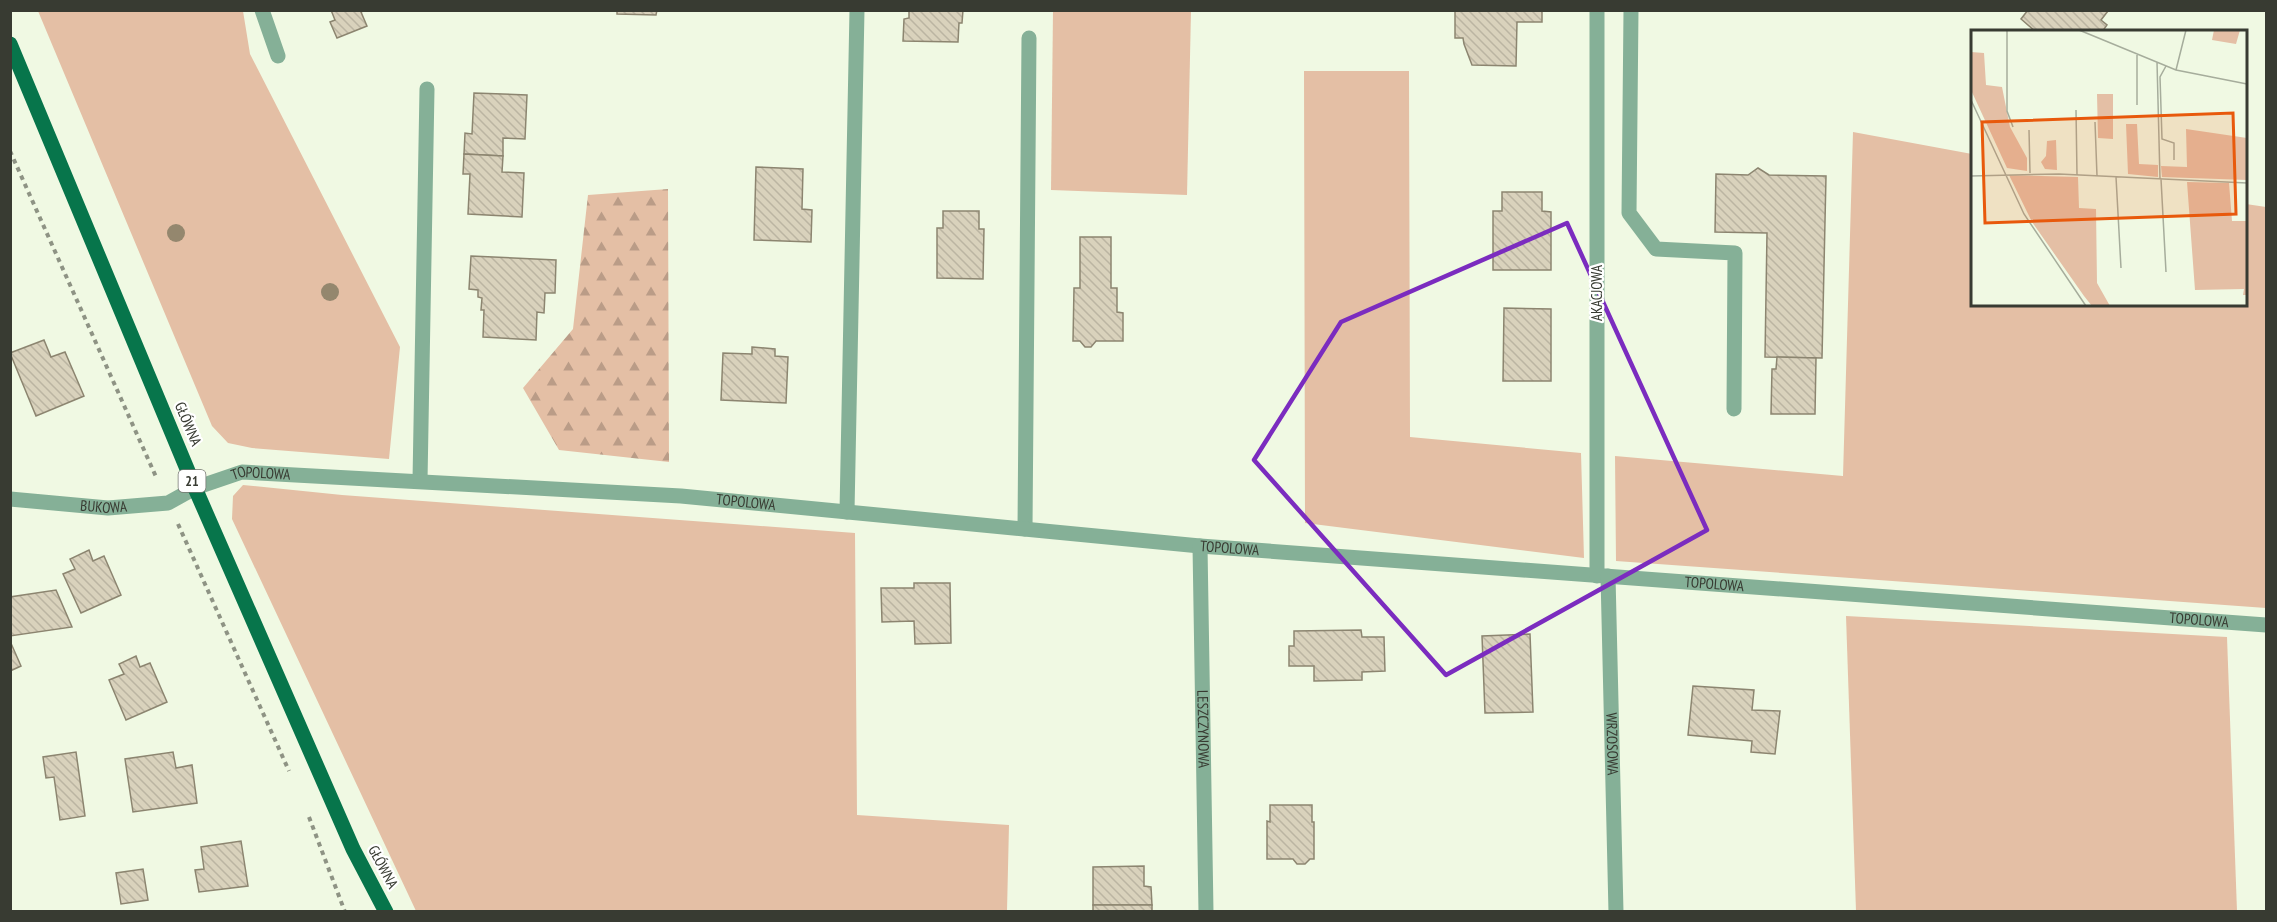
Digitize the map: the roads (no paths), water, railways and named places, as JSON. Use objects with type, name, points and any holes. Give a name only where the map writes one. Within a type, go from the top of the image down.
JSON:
[{"type":"main road","name":"GŁÓWNA","points":[[10,44],[195,488],[352,849],[386,912]]},
{"type":"street","points":[[262,10],[278,56]]},
{"type":"street","points":[[847,512],[857,10]]},
{"type":"street","name":"AKACJOWA","points":[[1597,10],[1602,576]]},
{"type":"street","points":[[1631,10],[1629,213],[1656,249],[1735,253],[1734,410]]},
{"type":"street","points":[[1025,529],[1029,38]]},
{"type":"street","points":[[420,481],[427,89]]},
{"type":"street","name":"TOPOLOWA","points":[[195,488],[242,472],[681,496],[1200,546],[2266,625]]},
{"type":"street","name":"BUKOWA","points":[[10,499],[108,508],[168,503],[195,488]]},
{"type":"street","name":"LESZCZYNOWA","points":[[1200,546],[1206,912]]},
{"type":"street","name":"WRZOSOWA","points":[[1602,576],[1616,912]]}]
